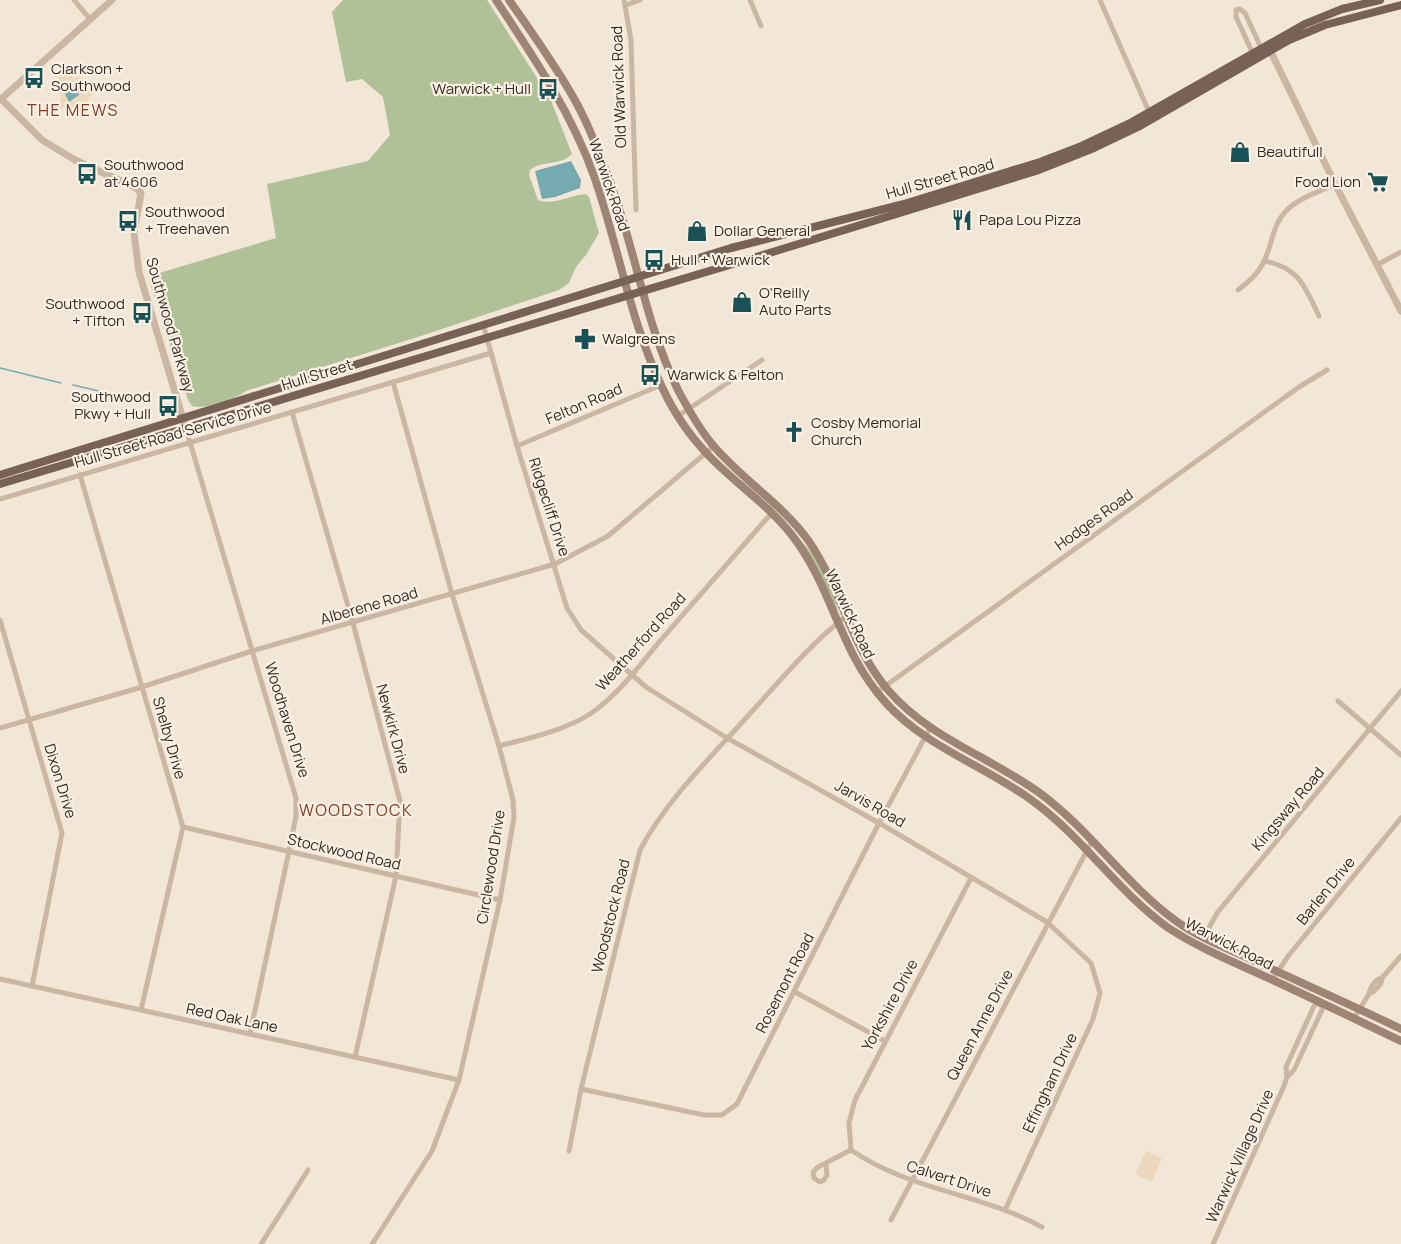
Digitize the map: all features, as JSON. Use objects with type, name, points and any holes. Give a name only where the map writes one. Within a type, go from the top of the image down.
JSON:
[{"type":"main road","name":"Warwick Road","points":[[496,0],[530,51],[576,131],[603,204],[636,321],[661,385],[678,416],[706,452],[774,515],[790,533],[813,567],[850,652],[877,692],[901,717],[925,737],[1023,793],[1055,818],[1149,912],[1165,925],[1200,946],[1401,1041]]},
{"type":"main road","name":"Warwick Road","points":[[509,0],[556,68],[594,139],[612,189],[661,352],[689,409],[714,446],[791,520],[808,541],[821,561],[863,656],[885,687],[930,728],[1028,785],[1061,810],[1133,884],[1164,912],[1204,937],[1401,1029]]},
{"type":"main road","name":"Hull Street Road","points":[[642,291],[1036,171],[1094,148],[1324,16],[1380,0]]},
{"type":"main road","name":"Hull Street Road","points":[[1262,52],[1325,25],[1401,5]]},
{"type":"main road","name":"Hull Street Road","points":[[483,324],[731,248],[904,204],[1001,175],[1079,147],[1150,116]]},
{"type":"main road","name":"Hull Street","points":[[0,484],[642,291]]},
{"type":"main road","name":"Hull Street","points":[[0,475],[254,398],[483,324]]},
{"type":"street","points":[[74,0],[90,19]]},
{"type":"street","points":[[1,99],[112,0]]},
{"type":"street","points":[[625,3],[640,0]]},
{"type":"street","points":[[750,0],[761,26]]},
{"type":"street","points":[[1100,0],[1150,116]]},
{"type":"street","name":"Old Warwick Road","points":[[625,3],[631,39],[636,210]]},
{"type":"street","points":[[1262,52],[1236,17],[1236,10],[1244,11],[1262,52],[1335,184],[1401,311]]},
{"type":"street","name":"Southwood Parkway","points":[[1,99],[42,140],[75,160],[136,188],[141,193],[134,233],[136,254],[154,327],[183,418]]},
{"type":"street","points":[[1238,290],[1255,275],[1264,261],[1276,224],[1285,212],[1298,202],[1335,184]]},
{"type":"street","points":[[1377,265],[1401,252]]},
{"type":"street","points":[[1264,261],[1283,266],[1295,273],[1319,316]]},
{"type":"street","name":"Ridgecliff Drive","points":[[483,324],[517,446],[567,608],[582,630],[631,674]]},
{"type":"street","name":"Hull Street Road Service Drive","points":[[0,499],[491,353]]},
{"type":"street","points":[[678,416],[762,360]]},
{"type":"street","name":"Hodges Road","points":[[877,692],[1263,413],[1327,370]]},
{"type":"street","name":"Circlewood Drive","points":[[373,1242],[432,1151],[459,1080],[500,900],[514,817],[513,800],[499,746],[452,594],[393,382]]},
{"type":"street","name":"Felton Road","points":[[517,446],[661,385]]},
{"type":"street","name":"Newkirk Drive","points":[[292,412],[353,623],[400,801],[396,876],[355,1057]]},
{"type":"street","name":"Woodhaven Drive","points":[[183,418],[296,798],[296,816],[250,1034]]},
{"type":"street","name":"Alberene Road","points":[[0,728],[142,687],[252,651],[555,564],[608,536],[714,446]]},
{"type":"street","name":"Shelby Drive","points":[[80,475],[183,826],[141,1010]]},
{"type":"street","name":"Weatherford Road","points":[[499,746],[545,734],[577,721],[606,701],[768,517],[774,515]]},
{"type":"street","name":"Woodstock Road","points":[[568,1151],[640,850],[651,829],[727,738],[814,642],[845,617]]},
{"type":"street","name":"Dixon Drive","points":[[0,620],[62,833],[32,986]]},
{"type":"street","name":"Jarvis Road","points":[[631,674],[646,687],[727,738],[879,823],[1047,922],[1091,963]]},
{"type":"street","name":"Kingsway Road","points":[[1200,946],[1217,913],[1401,691]]},
{"type":"street","points":[[1338,701],[1401,755]]},
{"type":"street","name":"Rosemont Road","points":[[581,1089],[704,1115],[722,1115],[737,1104],[879,823],[930,728]]},
{"type":"street","name":"Barlen Drive","points":[[1272,980],[1289,955],[1401,818]]},
{"type":"street","name":"Stockwood Road","points":[[183,826],[500,900]]},
{"type":"street","name":"Queen Anne Drive","points":[[891,1220],[1047,922],[1092,841]]},
{"type":"street","name":"Yorkshire Drive","points":[[851,1150],[849,1123],[855,1100],[971,878]]},
{"type":"street","points":[[1353,1018],[1369,994],[1378,987],[1382,978],[1401,956]]},
{"type":"street","name":"Effingham Drive","points":[[1005,1210],[1093,1019],[1100,993],[1091,963]]},
{"type":"street","name":"Red Oak Lane","points":[[0,979],[459,1080]]},
{"type":"street","points":[[795,992],[885,1041]]},
{"type":"street","name":"Warwick Village Drive","points":[[1213,1244],[1287,1077],[1294,1070],[1322,1010],[1321,1002],[1325,993]]},
{"type":"street","points":[[826,1164],[851,1150]]},
{"type":"street","name":"Calvert Drive","points":[[851,1150],[870,1162],[912,1181],[1005,1210],[1042,1227]]},
{"type":"street","points":[[261,1244],[308,1170]]},
{"type":"green space","points":[[343,0],[487,0],[550,98],[572,154],[568,158],[530,170],[529,175],[538,200],[549,202],[586,194],[589,197],[599,233],[576,267],[569,283],[559,290],[246,391],[220,403],[192,406],[188,400],[149,280],[153,279],[156,274],[276,238],[267,184],[368,161],[390,135],[383,97],[362,79],[346,82],[332,12]]},
{"type":"green space","points":[[799,539],[812,553],[823,572],[833,593],[838,612]]},
{"type":"shaded area","points":[[65,69],[71,72],[73,78],[81,76],[94,92],[86,102],[76,108],[55,108],[55,103],[61,102],[59,86],[53,87],[52,80],[58,79],[60,72]]},
{"type":"shaded area","points":[[1146,1151],[1162,1158],[1152,1182],[1135,1174]]},
{"type":"water","points":[[72,84],[76,85],[79,95],[69,102],[65,94]]},
{"type":"water","points":[[571,161],[581,180],[580,188],[542,199],[535,171]]},
{"type":"waterway","points":[[0,368],[61,383]]},
{"type":"waterway","points":[[73,385],[150,403]]},
{"type":"place","name":"Clarkson + Southwood","points":[[34,78]]},
{"type":"place","name":"Warwick + Hull","points":[[548,89]]},
{"type":"place","name":"Beautifull","points":[[1240,152]]},
{"type":"place","name":"Southwood at 4606","points":[[87,174]]},
{"type":"place","name":"Food Lion","points":[[1378,182]]},
{"type":"place","name":"Papa Lou Pizza","points":[[962,220]]},
{"type":"place","name":"Southwood + Treehaven","points":[[128,221]]},
{"type":"place","name":"Dollar General","points":[[697,231]]},
{"type":"place","name":"Hull + Warwick","points":[[654,260]]},
{"type":"place","name":"O'Reilly Auto Parts","points":[[742,302]]},
{"type":"place","name":"Southwood + Tifton","points":[[142,313]]},
{"type":"place","name":"Walgreens","points":[[585,339]]},
{"type":"place","name":"Warwick & Felton","points":[[650,375]]},
{"type":"place","name":"Southwood Pkwy + Hull","points":[[168,406]]},
{"type":"place","name":"Cosby Memorial Church","points":[[794,432]]},
{"type":"district","name":"THE MEWS","points":[[73,110]]},
{"type":"district","name":"WOODSTOCK","points":[[356,810]]}]
